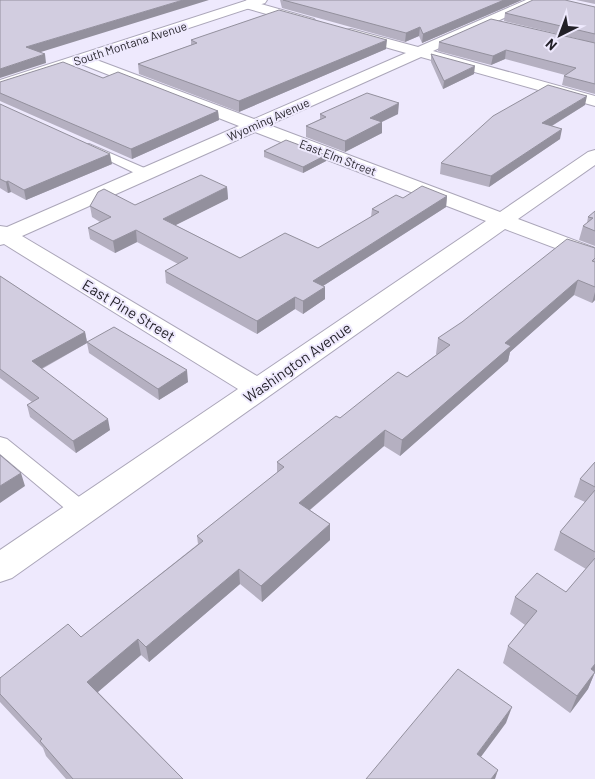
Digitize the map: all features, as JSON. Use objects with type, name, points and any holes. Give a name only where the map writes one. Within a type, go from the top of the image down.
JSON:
[{"type":"street","name":"Wyoming Avenue","points":[[2,235],[537,0]]},
{"type":"street","points":[[254,2],[329,27],[595,101]]},
{"type":"street","name":"South Montana Avenue","points":[[0,85],[254,2]]},
{"type":"street","name":"East Elm Street","points":[[81,59],[595,256]]},
{"type":"street","name":"Washington Avenue","points":[[0,568],[595,156]]},
{"type":"street","name":"East Pine Street","points":[[2,235],[258,389]]},
{"type":"lane","points":[[488,22],[508,26]]},
{"type":"lane","points":[[77,142],[145,173]]},
{"type":"lane","points":[[0,444],[82,511]]},
{"type":"building","points":[[0,0],[183,0],[26,47],[45,54],[0,69]]},
{"type":"building","points":[[283,0],[504,0],[423,34],[420,27],[406,33]]},
{"type":"building","points":[[533,0],[565,0],[595,7],[595,34],[505,13]]},
{"type":"building","points":[[279,10],[387,40],[239,101],[138,64],[197,43],[191,40]]},
{"type":"building","points":[[491,19],[595,43],[595,84],[564,76],[576,68],[506,50],[493,56],[439,42]]},
{"type":"building","points":[[431,54],[475,66],[444,81]]},
{"type":"building","points":[[63,62],[103,78],[118,72],[218,111],[131,149],[0,93],[0,82]]},
{"type":"building","points":[[548,85],[587,96],[542,123],[562,129],[491,176],[441,163],[493,116]]},
{"type":"building","points":[[367,93],[399,103],[370,118],[382,122],[345,141],[306,126],[326,117],[320,114]]},
{"type":"building","points":[[0,104],[110,154],[24,190],[8,181],[6,182],[0,179]]},
{"type":"building","points":[[286,140],[326,155],[303,167],[264,151]]},
{"type":"building","points":[[201,175],[227,187],[163,219],[240,258],[285,233],[318,248],[379,212],[372,209],[396,195],[403,198],[422,186],[447,196],[313,281],[325,287],[303,301],[295,297],[257,321],[165,271],[188,258],[136,230],[113,241],[88,228],[111,217],[90,206],[98,192],[104,189],[135,205]]},
{"type":"building","points":[[595,211],[595,231],[583,226],[593,218],[588,217]]},
{"type":"building","points":[[567,239],[595,248],[595,258],[592,261],[595,262],[595,287],[578,280],[505,343],[511,346],[402,440],[385,430],[299,503],[330,524],[261,586],[239,569],[146,647],[138,639],[87,682],[183,779],[73,779],[40,741],[42,739],[0,694],[0,678],[68,624],[81,637],[203,541],[197,536],[284,467],[277,462],[336,416],[340,418],[398,372],[407,377],[450,345],[438,338],[462,322]]},
{"type":"building","points":[[0,276],[85,332],[32,361],[108,419],[73,441],[27,405],[39,398],[0,369]]},
{"type":"building","points":[[114,327],[187,370],[158,389],[87,342]]},
{"type":"building","points":[[0,455],[21,473],[0,486]]},
{"type":"building","points":[[595,462],[595,487],[580,479]]},
{"type":"building","points":[[595,490],[595,552],[560,532]]},
{"type":"building","points":[[595,558],[595,664],[591,669],[595,672],[577,696],[508,646],[537,611],[515,597],[537,573],[566,592]]},
{"type":"building","points":[[458,669],[512,707],[477,754],[498,770],[491,779],[366,779]]}]
